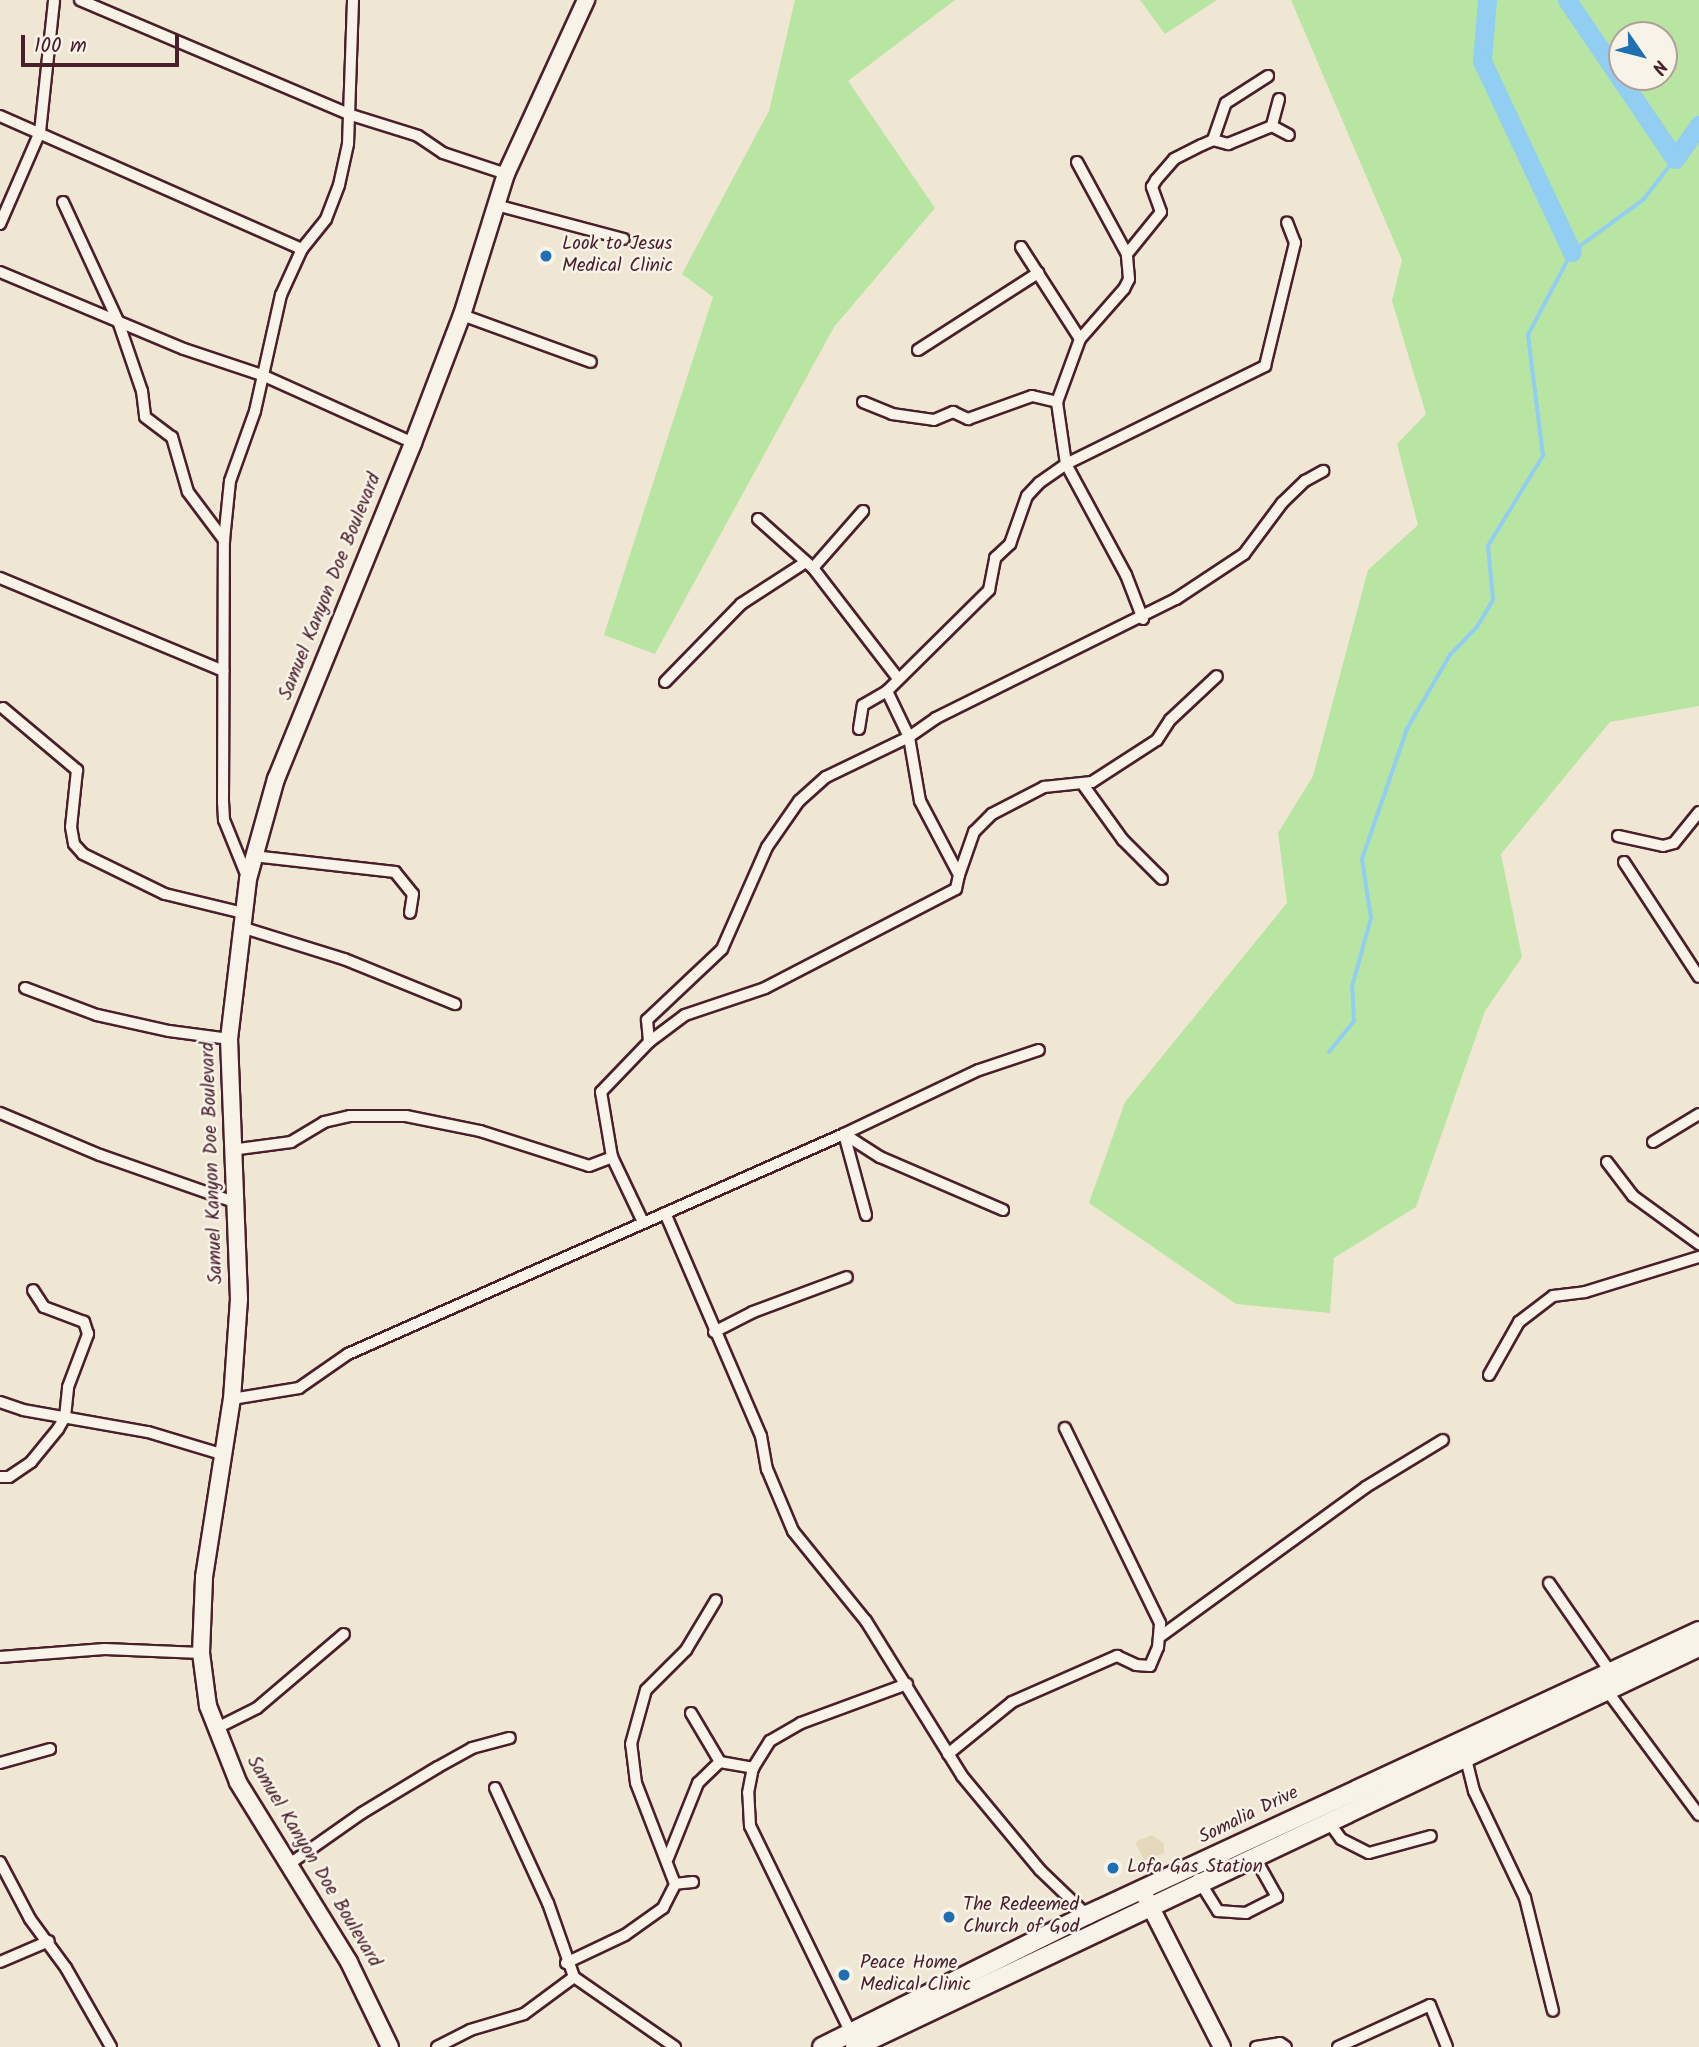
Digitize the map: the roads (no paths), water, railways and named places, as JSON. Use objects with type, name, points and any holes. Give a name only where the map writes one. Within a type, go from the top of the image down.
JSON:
[{"type":"main road","name":"Somalia Drive","points":[[822,2047],[853,2040],[1699,1631]]},
{"type":"main road","name":"Somalia Drive","points":[[1196,1875],[1254,1856],[1466,1759],[1699,1647]]},
{"type":"main road","name":"Somalia Drive","points":[[853,2040],[1087,1915],[1147,1900]]},
{"type":"street","points":[[0,224],[40,131],[53,0],[64,0]]},
{"type":"street","points":[[80,0],[348,114],[418,136],[443,153],[506,174]]},
{"type":"street","points":[[248,879],[224,820],[224,540],[230,481],[262,375],[281,295],[302,249],[326,219],[339,185],[348,144],[353,0]]},
{"type":"street","name":"Samuel Kanyon Doe Boulevard","points":[[390,2047],[349,1962],[239,1782],[215,1729],[201,1653],[204,1577],[232,1399],[239,1299],[231,1150],[229,1039],[248,879],[276,779],[413,443],[461,315],[506,174],[586,0]]},
{"type":"street","points":[[1213,140],[1227,103],[1268,76]]},
{"type":"street","points":[[1272,126],[1279,99]]},
{"type":"street","points":[[0,116],[40,131],[302,249]]},
{"type":"street","points":[[1127,254],[1161,212],[1152,187],[1174,159],[1213,140],[1228,144],[1272,126]]},
{"type":"street","points":[[1272,126],[1289,135]]},
{"type":"street","points":[[1077,162],[1127,254],[1129,279],[1080,339],[1057,402],[1066,464],[1126,575],[1143,619]]},
{"type":"street","points":[[63,202],[118,321],[142,391],[145,417],[173,437],[188,492],[224,540]]},
{"type":"street","points":[[496,205],[624,239]]},
{"type":"street","points":[[859,729],[863,705],[887,691],[897,677],[986,595],[994,579],[995,558],[1010,544],[1027,496],[1066,464],[1265,366],[1295,243],[1287,222]]},
{"type":"street","points":[[1021,247],[1080,339]]},
{"type":"street","points":[[0,272],[118,321],[262,375],[413,443]]},
{"type":"street","points":[[918,350],[1038,273]]},
{"type":"street","points":[[461,315],[591,362]]},
{"type":"street","points":[[863,402],[892,414],[934,419],[953,412],[968,419],[1032,396],[1057,402]]},
{"type":"street","points":[[649,1042],[647,1020],[722,949],[780,823],[826,777],[909,737],[936,718],[1143,619],[1244,554],[1282,503],[1305,481],[1323,471]]},
{"type":"street","points":[[665,681],[741,604],[810,565],[863,511]]},
{"type":"street","points":[[758,519],[810,565],[897,677]]},
{"type":"street","points":[[0,578],[223,671]]},
{"type":"street","points":[[643,1222],[612,1157],[601,1092],[649,1042],[684,1015],[765,988],[945,896],[959,884],[974,832],[992,814],[1044,787],[1084,786],[1157,740],[1170,720],[1217,676]]},
{"type":"street","points":[[887,691],[909,737],[920,801],[960,875]]},
{"type":"street","points":[[3,708],[77,770],[71,827],[74,844],[83,854],[165,894],[242,920],[455,1004]]},
{"type":"street","points":[[1084,786],[1123,840],[1162,879]]},
{"type":"street","points":[[1618,836],[1663,846],[1674,843],[1699,813]]},
{"type":"street","points":[[253,856],[396,872],[412,894],[410,913]]},
{"type":"street","points":[[1623,862],[1699,977]]},
{"type":"street","points":[[24,988],[80,1010],[135,1024],[229,1039]]},
{"type":"street","points":[[232,1399],[299,1388],[348,1354],[844,1134],[979,1070],[1039,1050]]},
{"type":"street","points":[[0,1113],[100,1155],[234,1202]]},
{"type":"street","points":[[1654,1142],[1699,1114]]},
{"type":"street","points":[[231,1150],[291,1142],[324,1122],[351,1116],[405,1116],[480,1131],[589,1166],[612,1157]]},
{"type":"street","points":[[844,1134],[880,1157],[1003,1210]]},
{"type":"street","points":[[844,1134],[866,1215]]},
{"type":"street","points":[[1607,1162],[1633,1196],[1699,1244]]},
{"type":"street","points":[[664,1213],[761,1436],[767,1469],[793,1531],[866,1622],[907,1684],[948,1754],[1040,1870],[1087,1915]]},
{"type":"street","points":[[1489,1375],[1519,1322],[1553,1296],[1585,1292],[1699,1257]]},
{"type":"street","points":[[714,1332],[752,1312],[847,1277]]},
{"type":"street","points":[[0,1477],[9,1477],[31,1462],[65,1417],[68,1387],[87,1326],[44,1307],[33,1290]]},
{"type":"street","points":[[0,1402],[148,1432],[224,1455]]},
{"type":"street","points":[[948,1754],[1001,1710],[1044,1687],[1117,1656],[1136,1665],[1150,1665],[1161,1636],[1160,1623],[1065,1428]]},
{"type":"street","points":[[1161,1636],[1366,1487],[1443,1440]]},
{"type":"street","points":[[1549,1583],[1611,1673]]},
{"type":"street","points":[[566,1963],[625,1935],[663,1908],[675,1884],[636,1783],[631,1744],[646,1690],[686,1650],[716,1600]]},
{"type":"street","points":[[215,1729],[257,1708],[344,1634]]},
{"type":"street","points":[[0,1657],[105,1649],[201,1653]]},
{"type":"street","points":[[853,2040],[750,1826],[747,1802],[753,1768],[770,1741],[801,1723],[907,1684]]},
{"type":"street","points":[[1608,1692],[1699,1815]]},
{"type":"street","points":[[691,1713],[720,1762],[753,1768]]},
{"type":"street","points":[[288,1865],[362,1813],[438,1767],[472,1748],[510,1738]]},
{"type":"street","points":[[0,1763],[50,1749]]},
{"type":"street","points":[[1466,1759],[1475,1791],[1525,1898],[1553,2011]]},
{"type":"street","points":[[667,1858],[688,1799],[698,1783],[720,1762]]},
{"type":"street","points":[[495,1788],[548,1903],[566,1963],[573,1977],[675,2047]]},
{"type":"street","points":[[1328,1821],[1340,1839],[1369,1853],[1431,1836]]},
{"type":"street","points":[[1196,1875],[1218,1911],[1247,1913],[1277,1896],[1254,1856]]},
{"type":"street","points":[[0,1862],[30,1919],[49,1941],[111,2047]]},
{"type":"street","points":[[675,1884],[693,1882]]},
{"type":"street","points":[[1147,1900],[1222,2047]]},
{"type":"street","points":[[0,1962],[49,1941]]},
{"type":"street","points":[[437,2047],[470,2030],[524,2014],[573,1977]]},
{"type":"street","points":[[1338,2047],[1430,2005],[1447,2047]]},
{"type":"street","points":[[1256,2047],[1280,2043],[1286,2047]]},
{"type":"waterway","points":[[1487,0],[1482,61],[1572,252]]},
{"type":"waterway","points":[[1567,0],[1675,159],[1699,125]]},
{"type":"waterway","points":[[1329,1052],[1354,1021],[1352,987],[1371,918],[1362,859],[1407,729],[1450,655],[1477,627],[1493,600],[1488,546],[1543,456],[1528,335],[1572,252],[1643,200],[1675,159]]},
{"type":"place","name":"Look to Jesus Medical Clinic","points":[[546,256]]},
{"type":"place","name":"Lofa Gas Station","points":[[1113,1868]]},
{"type":"place","name":"The Redeemed Church of God","points":[[949,1917]]},
{"type":"place","name":"Peace Home Medical Clinic","points":[[844,1975]]}]
